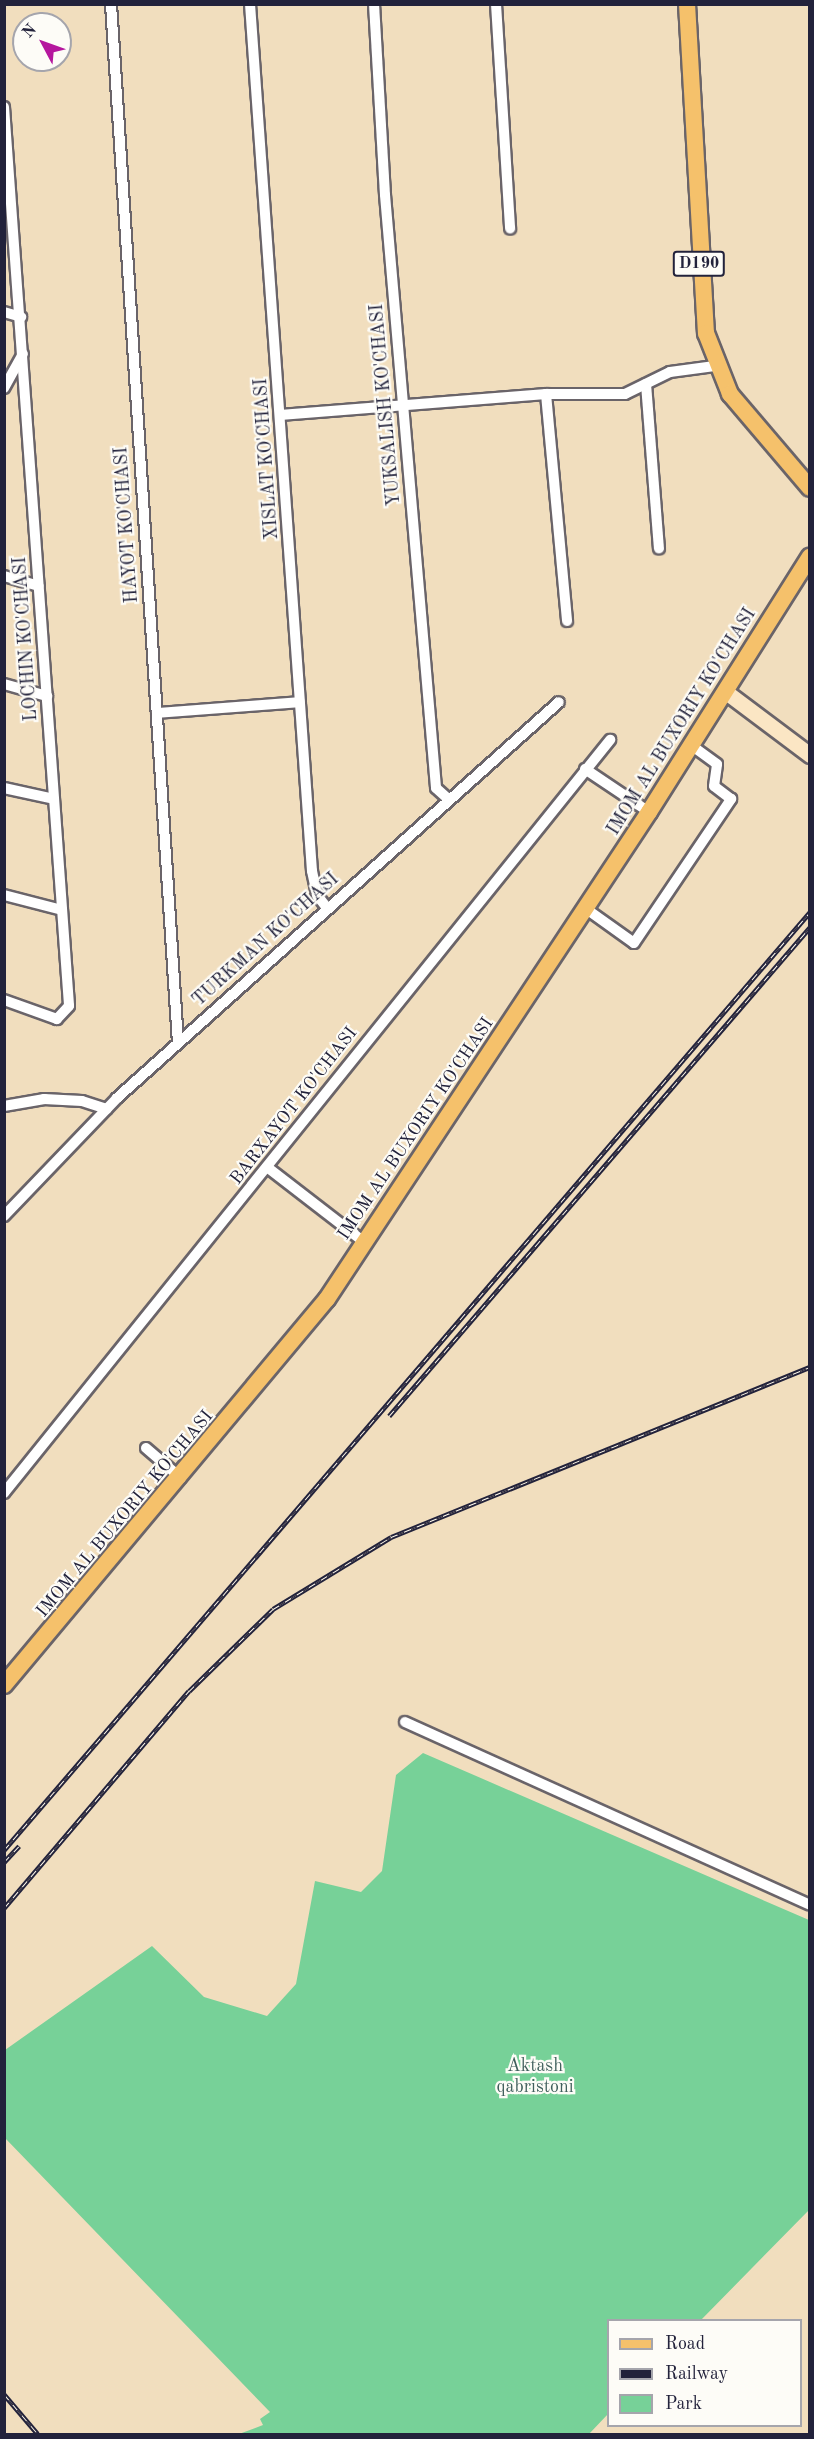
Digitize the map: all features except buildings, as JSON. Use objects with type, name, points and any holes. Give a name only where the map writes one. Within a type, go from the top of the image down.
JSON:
[{"type":"main road","name":"D190","points":[[687,4],[700,290],[715,366],[730,394],[810,488]]},
{"type":"main road","name":"IMOM AL BUXORIY KO'CHASI","points":[[4,1685],[181,1478],[327,1299],[692,746],[810,556]]},
{"type":"street","name":"HAYOT KO'CHASI","points":[[111,4],[178,1042]]},
{"type":"street","name":"XISLAT KO'CHASI","points":[[250,4],[312,871],[317,895],[327,908]]},
{"type":"street","name":"YUKSALISH KO'CHASI","points":[[374,4],[402,404],[436,788],[447,798]]},
{"type":"street","points":[[496,4],[510,229]]},
{"type":"street","name":"LOCHIN KO'CHASI","points":[[4,107],[21,317],[69,1006],[57,1019],[4,1000]]},
{"type":"street","points":[[4,312],[21,317]]},
{"type":"street","points":[[4,388],[23,354]]},
{"type":"street","points":[[280,415],[546,394],[625,394],[670,372],[715,366]]},
{"type":"street","points":[[646,384],[659,548]]},
{"type":"street","points":[[546,394],[567,621]]},
{"type":"street","points":[[4,576],[39,586]]},
{"type":"street","points":[[4,684],[47,696]]},
{"type":"street","points":[[726,692],[810,755]]},
{"type":"street","points":[[157,713],[300,702]]},
{"type":"street","name":"TURKMAN KO'CHASI","points":[[5,1214],[107,1109],[178,1042],[447,798],[559,702]]},
{"type":"street","name":"BARXAYOT KO'CHASI","points":[[4,1493],[610,740]]},
{"type":"street","points":[[585,908],[634,943],[731,799],[714,786],[717,764],[692,746]]},
{"type":"street","points":[[585,770],[649,812]]},
{"type":"street","points":[[4,788],[54,799]]},
{"type":"street","points":[[4,895],[62,910]]},
{"type":"street","points":[[4,1106],[44,1099],[82,1101],[107,1109]]},
{"type":"street","points":[[267,1167],[364,1242]]},
{"type":"street","points":[[146,1449],[181,1478]]},
{"type":"street","points":[[405,1722],[810,1905]]},
{"type":"green space","name":"Aktash qabristoni","points":[[423,1753],[809,1920],[809,2210],[702,2319],[607,2319],[607,2415],[589,2434],[239,2434],[263,2425],[260,2419],[270,2412],[5,2138],[5,2050],[152,1946],[204,1997],[267,2016],[296,1984],[315,1881],[361,1892],[382,1871],[396,1775]]},
{"type":"railway","points":[[4,1850],[810,912]]},
{"type":"railway","points":[[389,1416],[810,927]]},
{"type":"railway","points":[[4,1908],[189,1691],[273,1609],[391,1537],[810,1367]]},
{"type":"railway","points":[[4,1862],[19,1846]]},
{"type":"railway","points":[[4,2394],[38,2434]]}]
